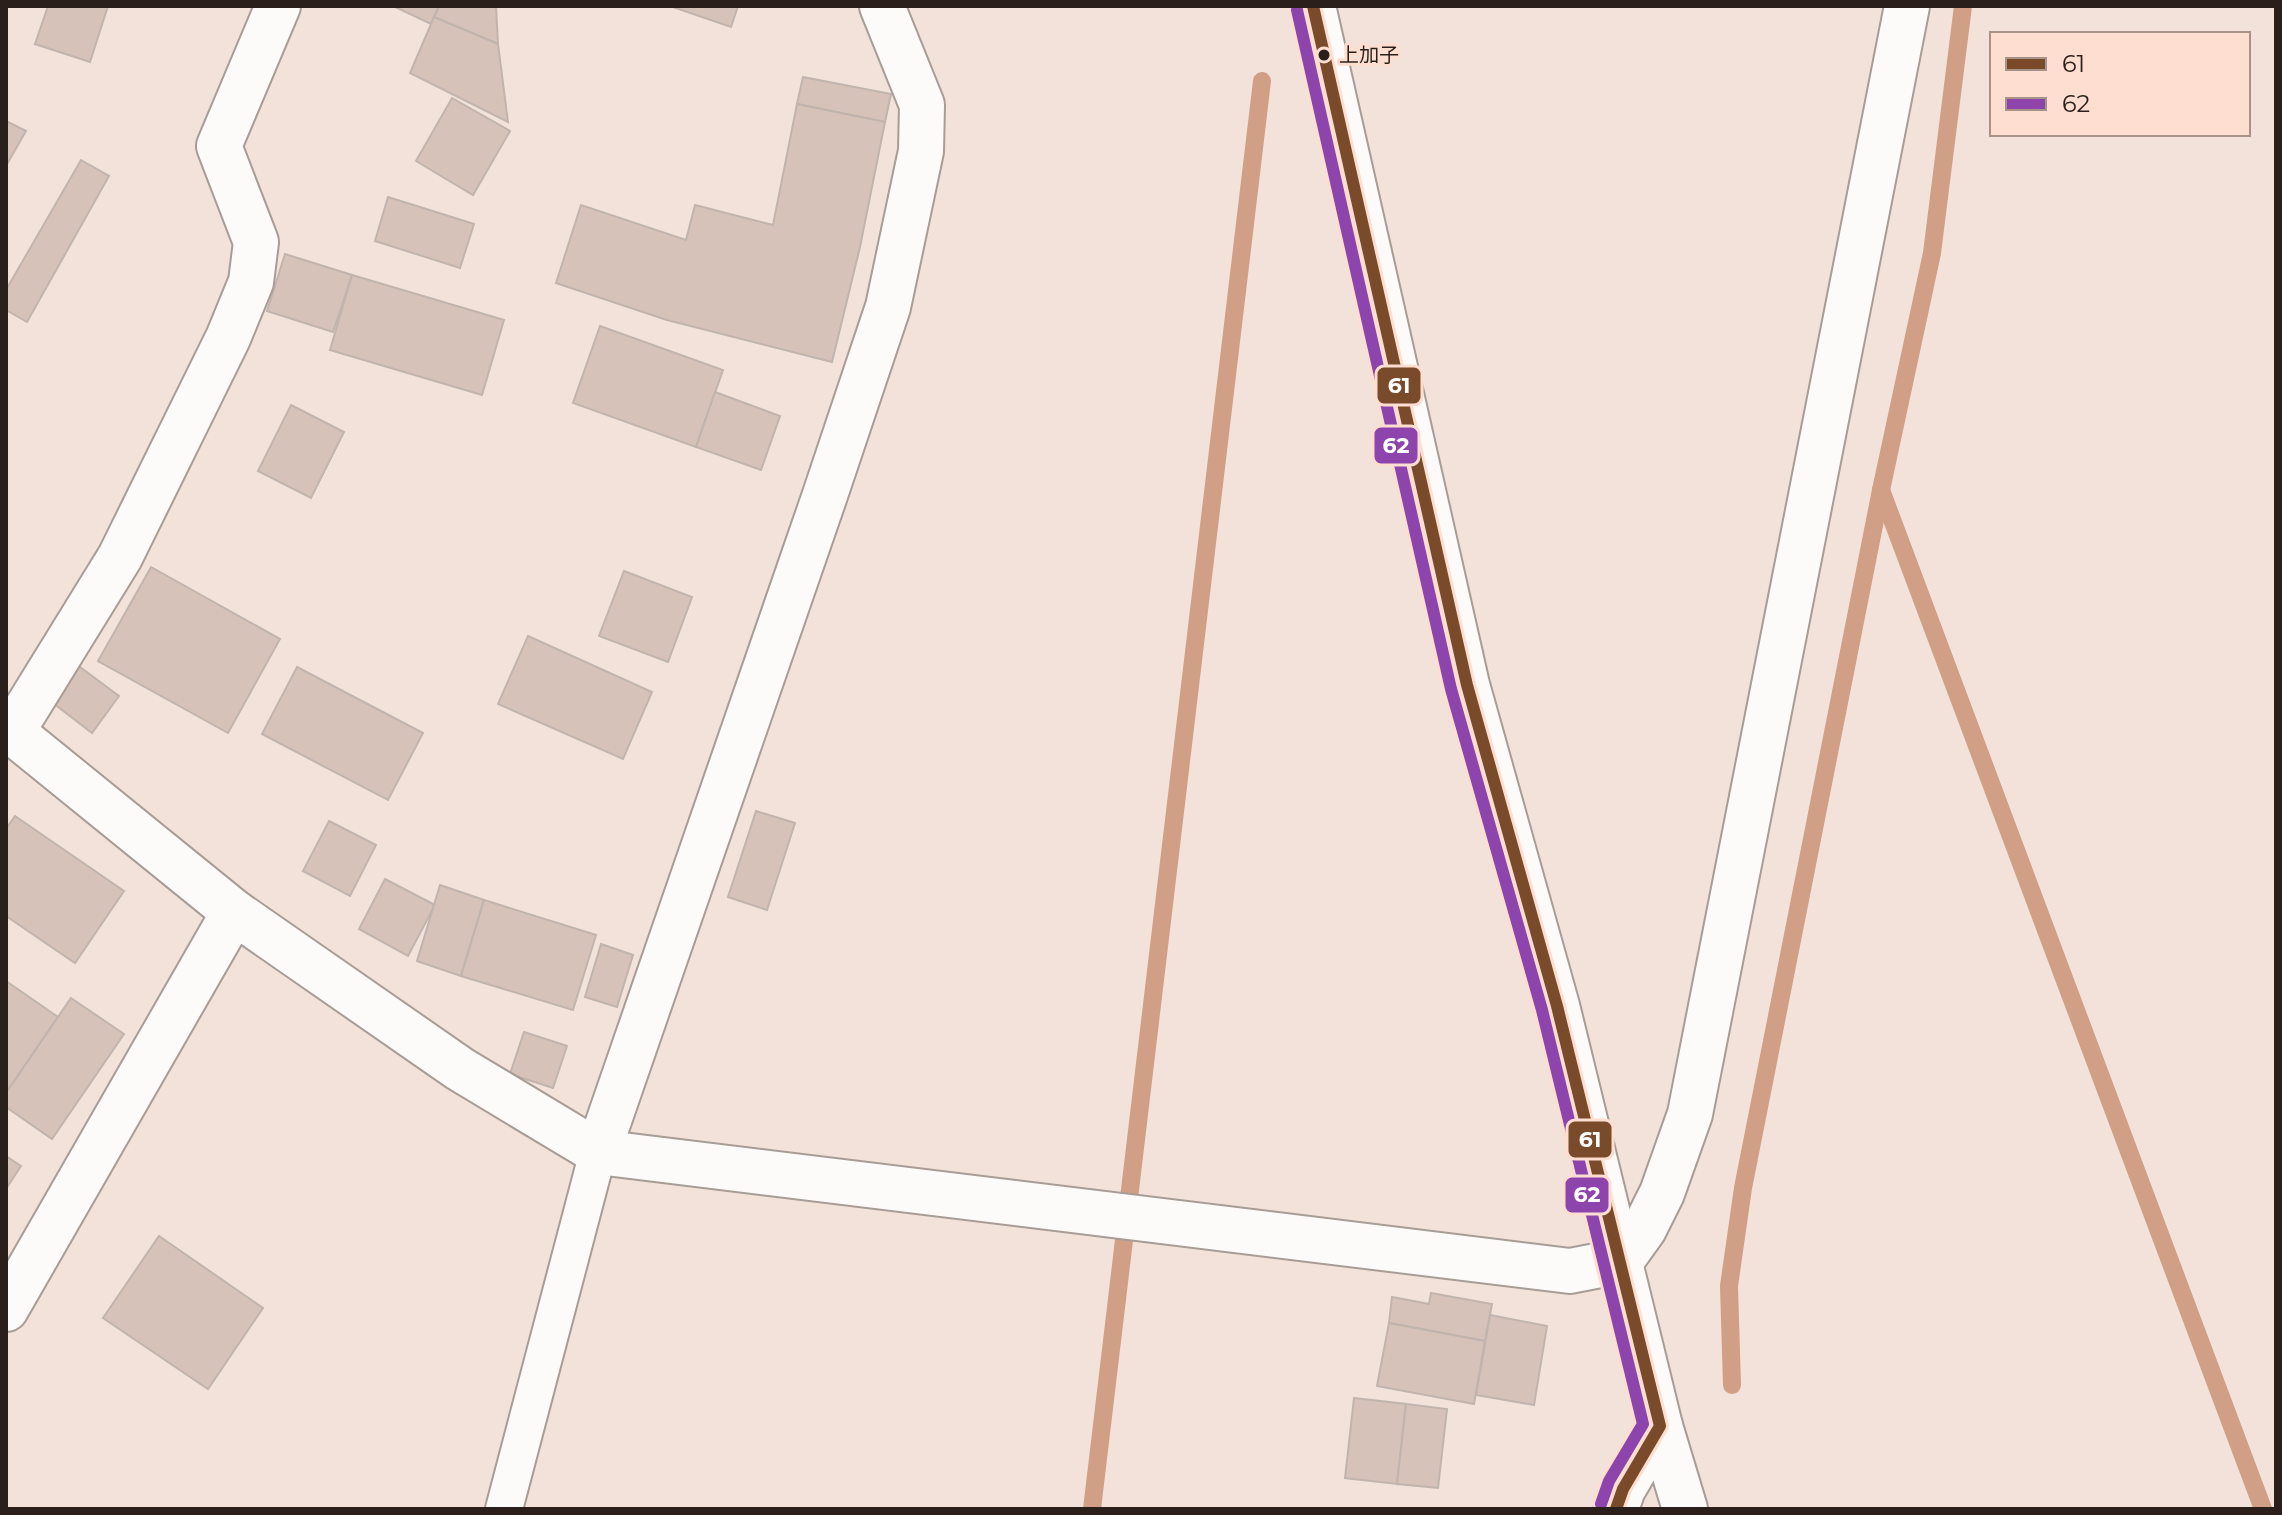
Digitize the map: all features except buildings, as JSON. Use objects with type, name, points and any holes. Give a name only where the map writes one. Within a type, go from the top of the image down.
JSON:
[{"type":"street","points":[[278,6],[219,146],[256,242],[251,282],[228,338],[120,557],[9,730],[234,912],[460,1069],[598,1152],[1570,1271],[1621,1261],[1644,1229],[1662,1193],[1690,1114],[1902,8]]},
{"type":"street","points":[[598,1152],[888,307],[921,151],[922,105],[882,6]]},
{"type":"street","points":[[1313,6],[1467,685],[1557,1006],[1660,1426],[1685,1509]]},
{"type":"street","points":[[6,1309],[234,912]]},
{"type":"street","points":[[1616,1509],[1623,1489],[1660,1426]]},
{"type":"lane","points":[[504,1509],[598,1152]]},
{"type":"waterway","points":[[1732,1385],[1729,1286],[1743,1188],[1881,490],[1932,253],[1963,6]]},
{"type":"waterway","points":[[1092,1509],[1262,81]]},
{"type":"waterway","points":[[1881,490],[2263,1509]]},
{"type":"transit line","name":"61","points":[[1313,6],[1467,685],[1557,1006],[1660,1426],[1623,1489],[1616,1509]]},
{"type":"transit line","name":"62","points":[[1297,10],[1451,689],[1542,1010],[1643,1424],[1609,1481],[1601,1504]]},
{"type":"place","name":"上加子","points":[[1324,55]]}]
